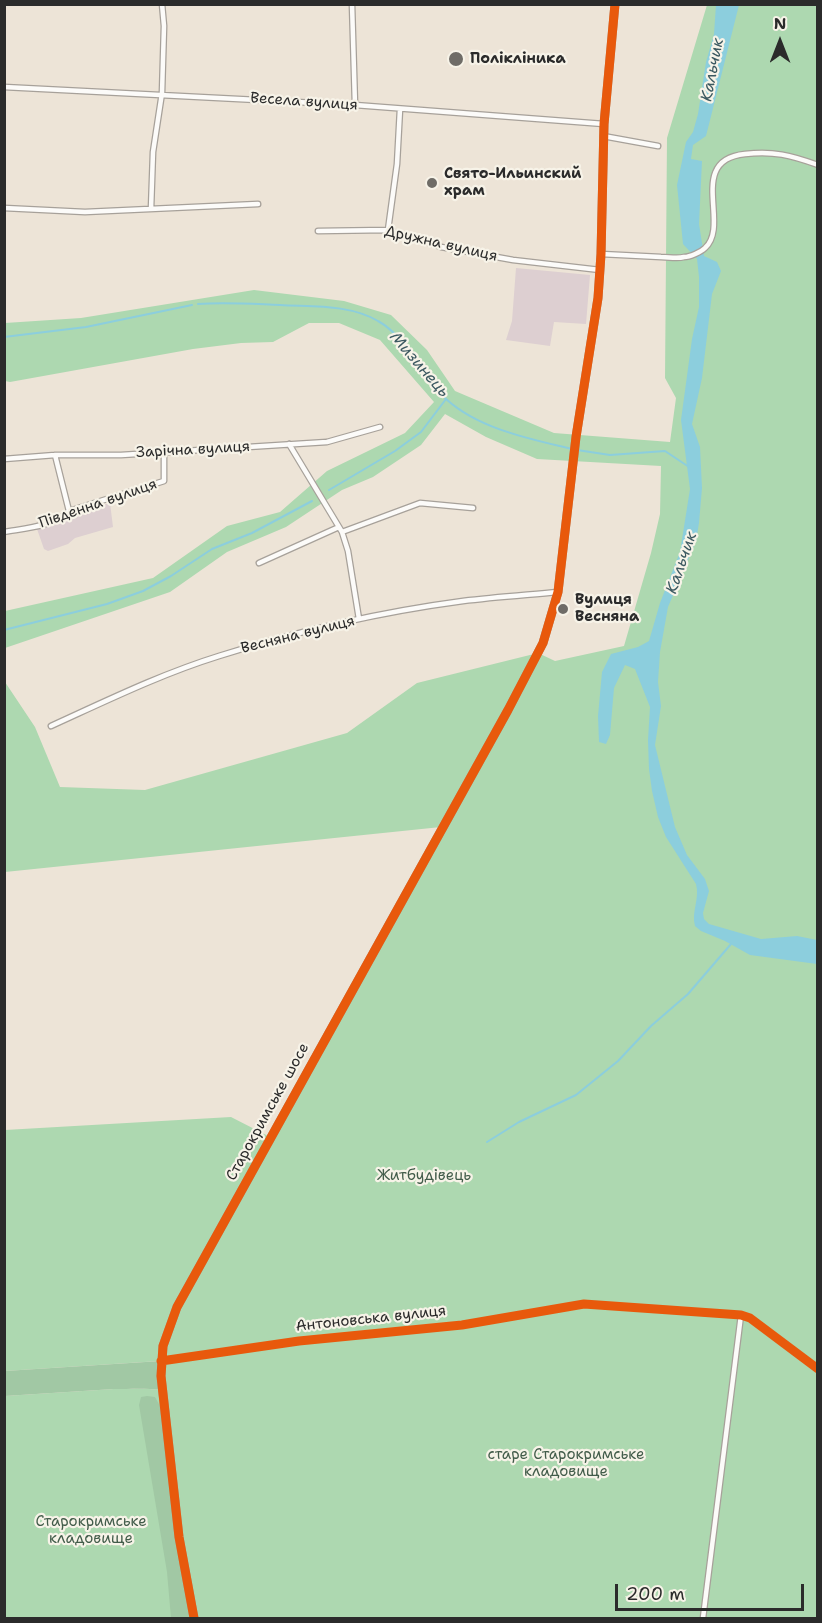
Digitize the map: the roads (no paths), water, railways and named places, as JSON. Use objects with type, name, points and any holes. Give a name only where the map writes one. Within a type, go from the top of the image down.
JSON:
[{"type":"street","points":[[151,209],[153,152],[162,93],[164,26],[162,4]]},
{"type":"street","points":[[352,4],[355,105]]},
{"type":"street","name":"Старокримське шосе","points":[[194,1618],[178,1537],[168,1457],[160,1361],[167,1330],[177,1307],[538,653],[550,625],[558,592],[576,437],[596,317],[601,254],[603,136],[615,4]]},
{"type":"street","name":"Весела вулиця","points":[[4,87],[162,93],[604,124]]},
{"type":"street","points":[[388,230],[397,164],[400,109]]},
{"type":"street","points":[[603,136],[658,146]]},
{"type":"street","points":[[601,254],[685,258],[705,249],[712,233],[716,169],[723,160],[735,155],[776,152],[818,165]]},
{"type":"street","points":[[4,208],[86,212],[258,204]]},
{"type":"street","name":"Дружна вулиця","points":[[318,231],[388,230],[428,244],[453,249],[513,260],[600,270]]},
{"type":"street","name":"Зарічна вулиця","points":[[4,459],[327,442],[380,427]]},
{"type":"street","points":[[290,444],[341,529],[348,551],[359,619]]},
{"type":"street","name":"Південна вулиця","points":[[4,532],[52,523],[61,519],[69,511],[164,481],[164,452]]},
{"type":"street","points":[[55,455],[69,511]]},
{"type":"street","points":[[259,563],[341,529],[420,503],[472,508]]},
{"type":"street","name":"Весняна вулиця","points":[[51,726],[146,682],[217,656],[287,636],[359,619],[462,601],[558,592]]},
{"type":"street","name":"Антоновська вулиця","points":[[160,1361],[299,1341],[462,1325],[584,1304],[741,1315]]},
{"type":"street","points":[[703,1618],[741,1315],[762,1325],[818,1369]]},
{"type":"water","name":"Кальчик","points":[[716,5],[739,5],[706,136],[693,145],[691,159],[702,161],[699,224],[704,256],[717,262],[721,271],[712,294],[702,378],[692,424],[700,447],[702,488],[699,523],[696,541],[668,607],[660,652],[658,682],[661,706],[655,745],[675,827],[687,855],[705,879],[709,891],[703,913],[704,919],[709,924],[761,939],[797,936],[817,940],[817,964],[750,955],[695,926],[696,884],[666,837],[658,817],[649,769],[650,707],[635,669],[625,665],[614,688],[610,735],[606,744],[599,742],[598,716],[602,672],[611,654],[638,647],[649,641],[660,603],[680,552],[690,489],[681,420],[692,339],[699,307],[699,277],[697,259],[683,244],[677,185],[686,142],[693,132],[698,114],[706,62],[714,34]]},
{"type":"waterway","name":"Мизинець","points":[[198,304],[317,306],[343,309],[367,316],[378,321],[398,337],[438,390],[459,409],[506,432],[572,449]]},
{"type":"waterway","name":"Мизинець","points":[[4,337],[86,327],[192,305]]},
{"type":"waterway","points":[[329,490],[395,451],[421,432],[446,399]]},
{"type":"waterway","name":"Мизинець","points":[[577,450],[610,455],[665,451],[689,467]]},
{"type":"waterway","points":[[4,630],[107,604],[143,591],[212,549],[252,533],[312,501]]},
{"type":"waterway","points":[[487,1142],[519,1122],[576,1095],[618,1061],[651,1026],[688,994],[731,944]]},
{"type":"place","name":"Полікліника","points":[[456,59]]},
{"type":"place","name":"Свято-Ильинский храм","points":[[432,183]]},
{"type":"place","name":"Вулиця Весняна","points":[[563,609]]},
{"type":"park label","name":"Житбудівець","points":[[424,1176]]},
{"type":"park label","name":"старе Старокримське кладовище","points":[[566,1464]]},
{"type":"park label","name":"Старокримське кладовище","points":[[91,1530]]}]
